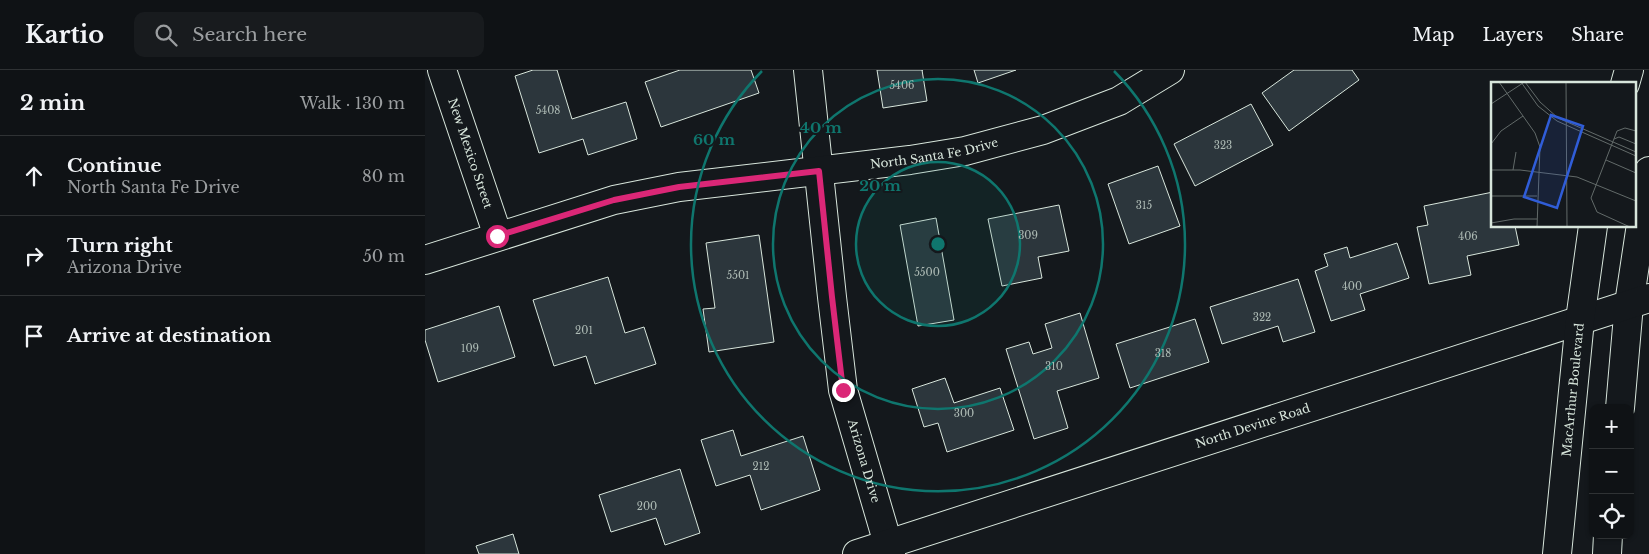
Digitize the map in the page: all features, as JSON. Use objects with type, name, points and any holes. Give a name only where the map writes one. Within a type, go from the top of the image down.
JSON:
[{"type":"street","name":"New Mexico Street","points":[[442,70],[497,236]]},
{"type":"street","name":"Arizona Drive","points":[[808,70],[843,390],[889,549]]},
{"type":"street","name":"North Santa Fe Drive","points":[[425,260],[614,200],[679,187],[910,160],[965,151],[1043,130],[1119,101],[1170,70]]},
{"type":"street","points":[[1621,404],[1639,301],[1649,171]]},
{"type":"street","name":"MacArthur Boulevard","points":[[1557,554],[1580,320],[1593,228]]},
{"type":"street","name":"North Devine Road","points":[[857,554],[889,549],[1639,301]]},
{"type":"street","points":[[1607,554],[1608,539]]},
{"type":"building","points":[[533,70],[557,70],[572,119],[626,102],[637,139],[588,155],[583,139],[539,153],[515,76]]},
{"type":"building","points":[[680,70],[751,70],[759,93],[661,127],[645,82]]},
{"type":"building","points":[[877,70],[922,70],[927,101],[883,108]]},
{"type":"building","points":[[974,70],[1016,70],[978,83]]},
{"type":"building","points":[[1294,70],[1352,70],[1359,80],[1289,131],[1262,93]]},
{"type":"building","points":[[1251,104],[1273,145],[1195,186],[1174,144]]},
{"type":"building","points":[[1158,166],[1180,226],[1129,244],[1108,184]]},
{"type":"building","points":[[1491,192],[1491,228],[1515,228],[1519,245],[1467,256],[1471,275],[1429,284],[1417,227],[1428,225],[1424,206]]},
{"type":"building","points":[[1059,205],[1069,251],[1038,257],[1042,278],[1002,286],[988,219]]},
{"type":"building","points":[[936,218],[954,320],[918,326],[900,225]]},
{"type":"building","points":[[759,235],[774,342],[709,352],[703,309],[715,308],[706,243]]},
{"type":"building","points":[[1397,243],[1409,278],[1360,294],[1365,310],[1331,321],[1315,271],[1328,266],[1324,254],[1347,247],[1350,258]]},
{"type":"building","points":[[608,277],[625,333],[644,327],[656,364],[595,384],[586,356],[554,366],[533,300]]},
{"type":"building","points":[[1298,279],[1315,332],[1283,342],[1278,326],[1222,344],[1210,307]]},
{"type":"building","points":[[499,306],[515,357],[438,382],[425,340],[425,330]]},
{"type":"building","points":[[1080,313],[1099,378],[1057,391],[1068,428],[1034,439],[1006,349],[1029,342],[1033,354],[1052,348],[1045,324]]},
{"type":"building","points":[[1195,319],[1209,362],[1130,388],[1116,344]]},
{"type":"building","points":[[945,378],[954,403],[1000,388],[1014,430],[947,452],[938,423],[924,427],[912,389]]},
{"type":"building","points":[[733,430],[741,456],[803,436],[820,490],[761,510],[750,475],[716,486],[701,440]]},
{"type":"building","points":[[680,469],[700,533],[665,545],[656,518],[611,532],[599,495]]},
{"type":"building","points":[[513,534],[519,554],[479,554],[476,546]]},
{"type":"route","points":[[497,236],[614,200],[679,187],[819,171],[843,390]]}]
